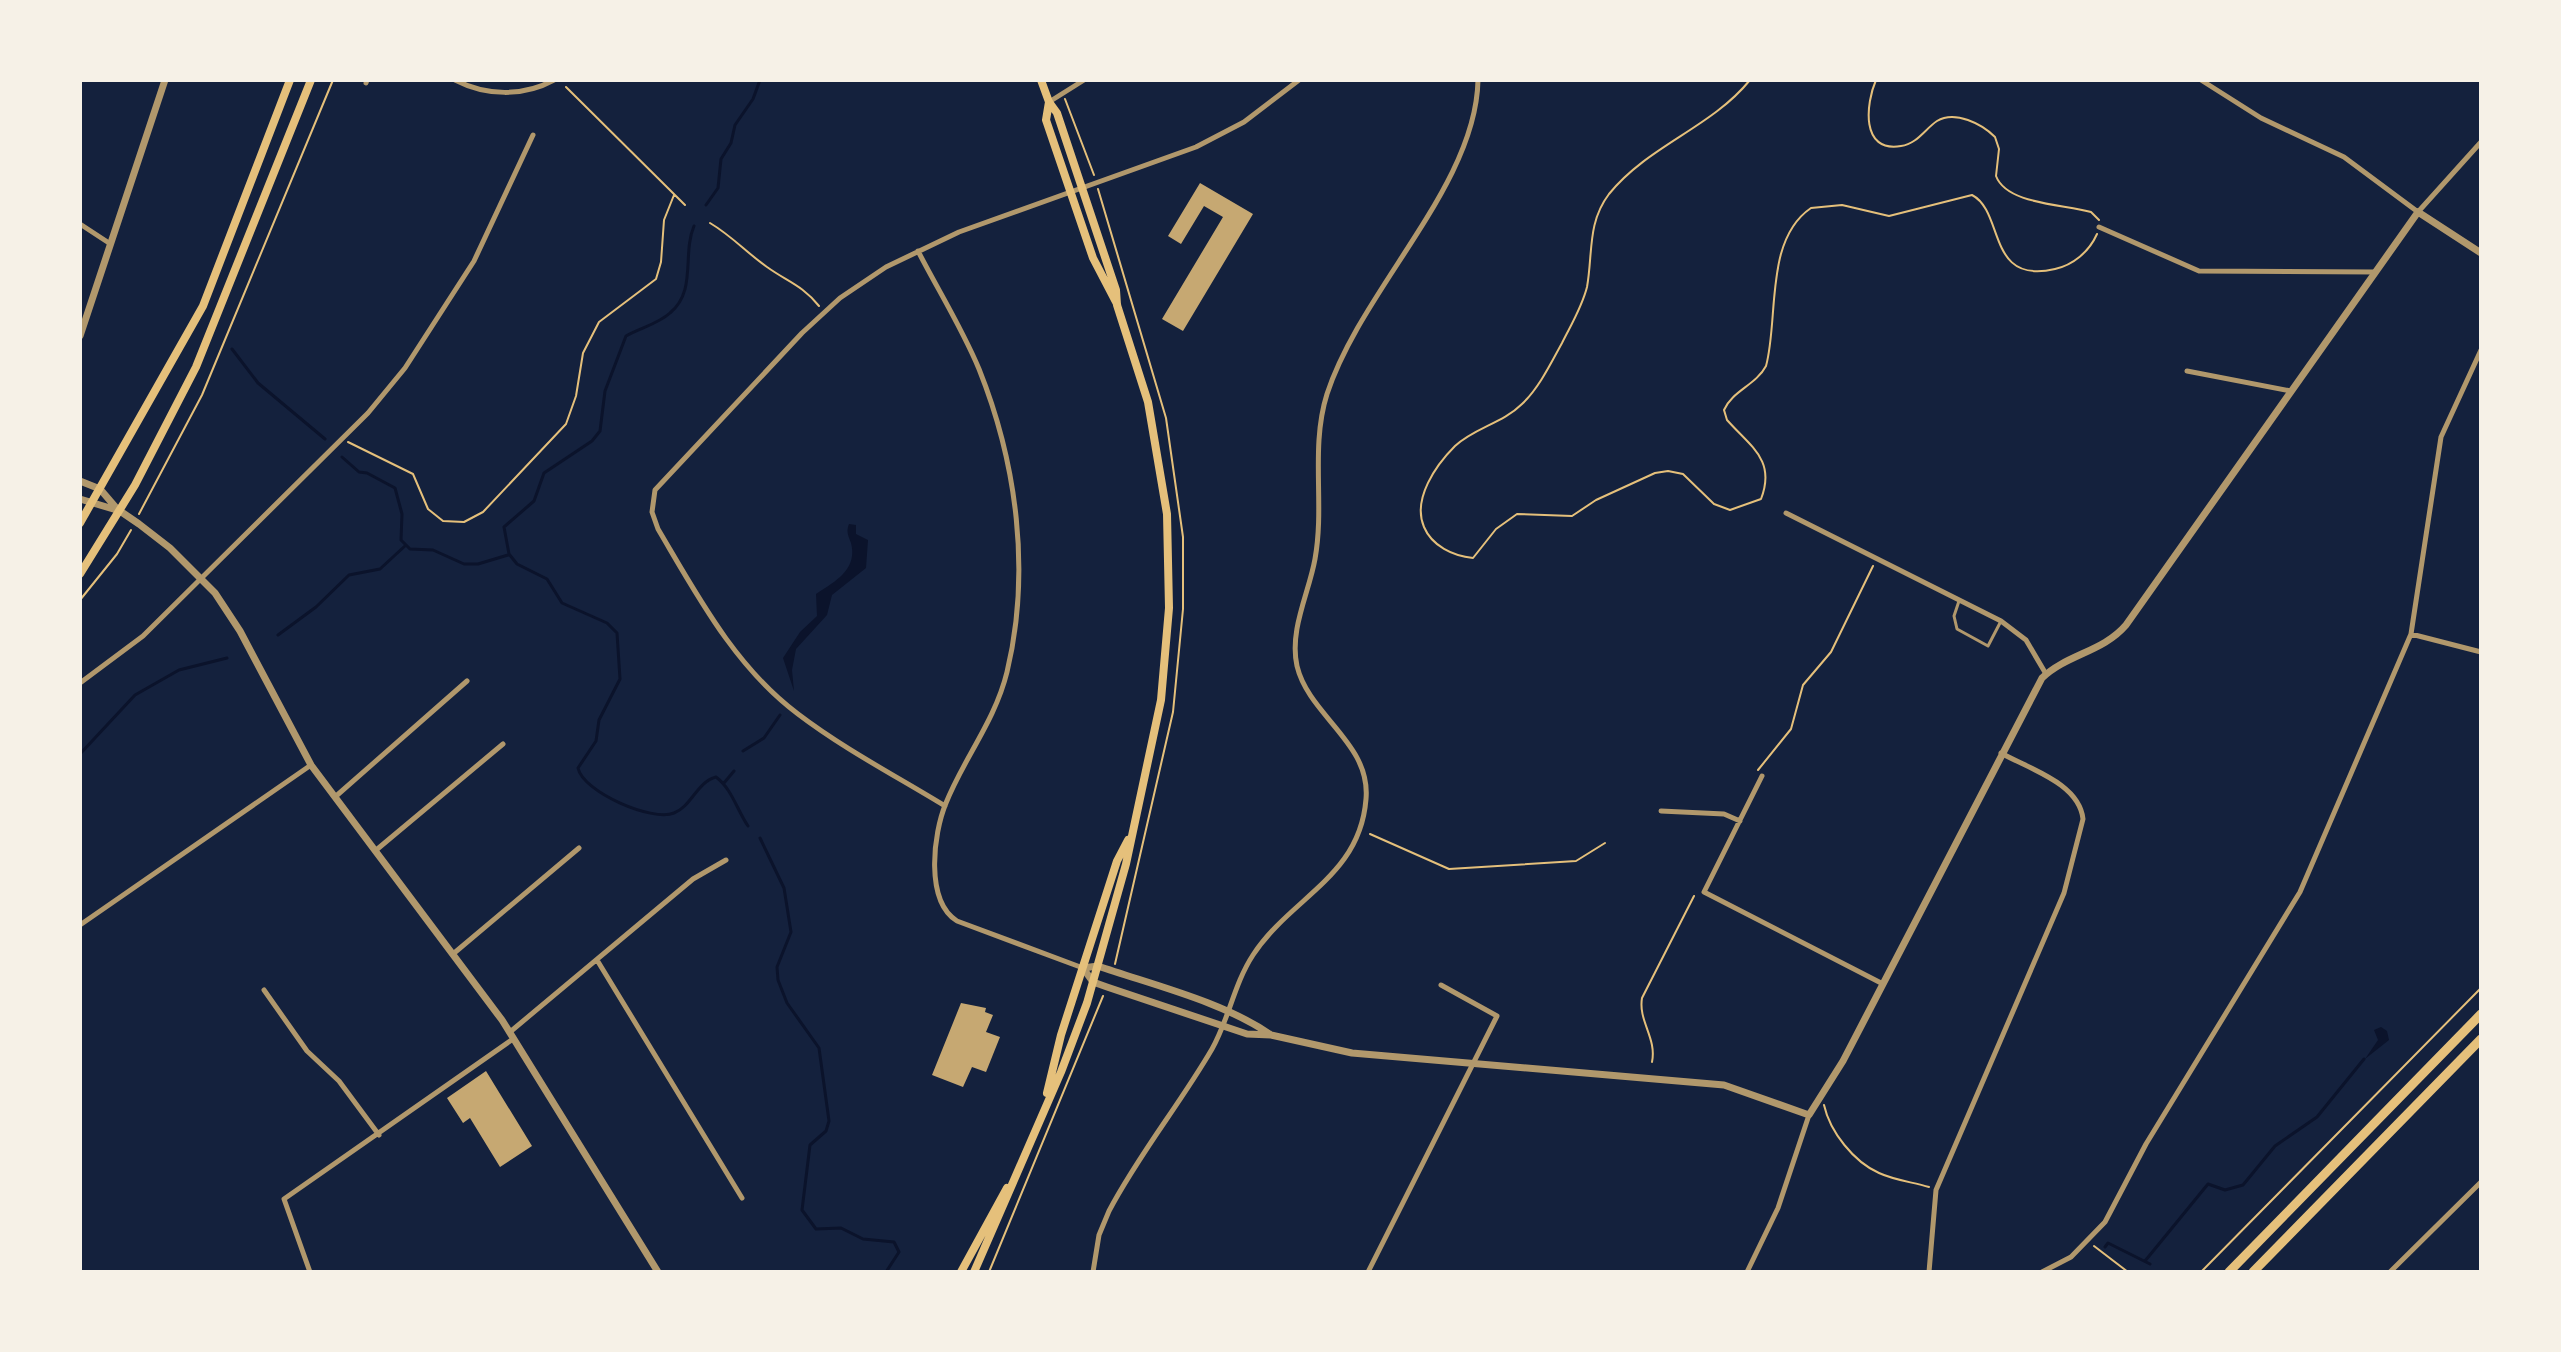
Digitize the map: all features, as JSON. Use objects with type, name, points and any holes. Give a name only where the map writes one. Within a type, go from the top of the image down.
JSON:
[{"type":"highway","points":[[2229,1272],[2481,1014]]},
{"type":"highway","points":[[2253,1272],[2481,1039]]},
{"type":"main road","points":[[80,523],[203,306],[290,80]]},
{"type":"main road","points":[[80,574],[120,511],[180,400],[210,335],[311,80]]},
{"type":"main road","points":[[1041,80],[1057,113],[1082,187],[1116,290],[1117,305]]},
{"type":"main road","points":[[974,1272],[1046,1100],[1061,1072],[1098,966],[1126,864],[1161,700],[1168,630],[1167,514],[1154,427],[1117,305],[1093,258],[1046,120],[1049,102]]},
{"type":"main road","points":[[1046,1100],[1052,1068],[1083,968],[1117,861],[1131,832]]},
{"type":"main road","points":[[961,1272],[993,1209],[1018,1170]]},
{"type":"street","points":[[80,336],[165,80]]},
{"type":"street","points":[[455,80],[481,90],[507,93],[531,90],[554,80]]},
{"type":"street","points":[[1049,102],[1084,80]]},
{"type":"street","points":[[945,806],[797,714],[758,678],[727,640],[664,540],[652,512],[653,497],[666,474],[802,333],[840,298],[918,251],[1070,191],[1196,147],[1244,122],[1299,80]]},
{"type":"street","points":[[1093,1272],[1099,1235],[1119,1192],[1214,1046],[1241,977],[1260,945],[1336,873],[1352,848],[1364,815],[1367,788],[1361,764],[1310,693],[1296,656],[1298,628],[1317,543],[1319,432],[1327,394],[1353,335],[1463,156],[1475,112],[1478,80]]},
{"type":"street","points":[[2201,80],[2261,118],[2344,157],[2418,212],[2481,253]]},
{"type":"street","points":[[80,683],[128,649],[344,439],[405,368],[474,261],[533,135]]},
{"type":"street","points":[[1747,1272],[1778,1208],[1809,1115],[1843,1061],[2032,693],[2046,674],[2106,644],[2121,630],[2418,212],[2481,142]]},
{"type":"street","points":[[80,224],[109,243]]},
{"type":"street","points":[[2099,227],[2199,271],[2347,269],[2377,272]]},
{"type":"street","points":[[918,251],[978,368],[1003,441],[1017,524],[1017,593],[1008,670],[987,730],[945,806],[935,879],[936,894],[944,910],[974,928],[1083,968],[1098,966],[1227,1012],[1251,1021],[1271,1035]]},
{"type":"street","points":[[2042,1272],[2071,1257],[2088,1242],[2110,1214],[2146,1144],[2300,892],[2411,634],[2441,437],[2481,350]]},
{"type":"street","points":[[2187,371],[2292,391]]},
{"type":"street","points":[[80,481],[100,489],[120,511],[157,537],[200,577],[227,609],[311,765],[512,1035],[658,1272]]},
{"type":"street","points":[[80,499],[120,511]]},
{"type":"street","points":[[1786,513],[2001,621],[2026,640],[2046,674]]},
{"type":"street","points":[[2411,634],[2481,652]]},
{"type":"street","points":[[334,797],[467,681]]},
{"type":"street","points":[[374,851],[503,744]]},
{"type":"street","points":[[1929,1272],[1936,1190],[2064,893],[2083,819],[2082,807],[2073,794],[2001,753]]},
{"type":"street","points":[[80,925],[311,765]]},
{"type":"street","points":[[1760,773],[1704,892],[1883,984]]},
{"type":"street","points":[[1661,811],[1721,814],[1740,821]]},
{"type":"street","points":[[453,954],[579,848]]},
{"type":"street","points":[[310,1272],[284,1199],[379,1135],[512,1035],[693,879],[726,860]]},
{"type":"street","points":[[597,960],[742,1198]]},
{"type":"street","points":[[1083,968],[1093,982],[1195,1015],[1221,1028],[1271,1035],[1352,1053],[1724,1085],[1809,1115]]},
{"type":"street","points":[[1368,1272],[1497,1016],[1441,985]]},
{"type":"street","points":[[264,990],[307,1051],[339,1081],[379,1135]]},
{"type":"street","points":[[2390,1272],[2481,1182]]},
{"type":"lane","points":[[1959,601],[1954,616],[1957,629],[1988,646],[2001,621]]},
{"type":"path","points":[[145,502],[202,395],[333,80]]},
{"type":"path","points":[[1750,80],[1722,111],[1663,145],[1644,160],[1603,203],[1591,235],[1590,267],[1584,300],[1545,373],[1525,401],[1508,417],[1456,445],[1425,489],[1420,510],[1423,525],[1428,535],[1448,551],[1473,558],[1496,529],[1517,514],[1572,516],[1596,500],[1655,473],[1668,471],[1683,474],[1721,507],[1738,508],[1761,499],[1768,482],[1767,469],[1727,420],[1724,410],[1728,402],[1760,376],[1766,366],[1778,266],[1794,225],[1811,208],[1842,205],[1889,216],[1964,194],[1972,195],[1980,199],[1990,217],[1996,242],[2019,267],[2035,273],[2067,266],[2094,242],[2099,227],[2097,217],[2091,212],[2019,196],[2005,189],[1996,176],[1999,149],[1995,137],[1967,120],[1944,118],[1915,140],[1899,147],[1881,141],[1867,121],[1868,102],[1876,80]]},
{"type":"path","points":[[566,87],[685,205]]},
{"type":"path","points":[[1063,95],[1091,168]]},
{"type":"path","points":[[344,439],[413,474],[428,509],[443,521],[464,522],[483,512],[566,424],[576,396],[583,353],[599,322],[656,279],[661,262],[664,220],[674,195]]},
{"type":"path","points":[[1101,199],[1166,418],[1183,537],[1183,609],[1173,712],[1117,959]]},
{"type":"path","points":[[710,223],[729,234],[770,270],[802,286],[820,307]]},
{"type":"path","points":[[80,600],[128,536]]},
{"type":"path","points":[[1760,773],[1791,729],[1803,685],[1831,652],[1877,559]]},
{"type":"path","points":[[1370,834],[1449,869],[1576,861],[1605,843]]},
{"type":"path","points":[[1652,1062],[1654,1042],[1641,1002],[1694,896]]},
{"type":"path","points":[[2201,1272],[2481,988]]},
{"type":"path","points":[[989,1272],[1101,1003]]},
{"type":"path","points":[[1824,1104],[1838,1137],[1868,1167],[1882,1175],[1936,1190]]},
{"type":"path","points":[[2088,1242],[2128,1272]]},
{"type":"water","points":[[849,524],[856,525],[856,534],[868,540],[866,568],[832,595],[827,615],[796,649],[792,670],[794,691],[783,658],[800,632],[817,616],[816,594],[848,568],[852,552]]},
{"type":"water","points":[[2381,1027],[2387,1031],[2389,1040],[2365,1059],[2378,1040],[2374,1030]]},
{"type":"building","points":[[1200,183],[1253,214],[1183,331],[1162,319],[1223,217],[1204,206],[1181,244],[1168,236]]},
{"type":"building","points":[[961,1003],[986,1008],[985,1012],[993,1015],[986,1032],[1000,1037],[986,1072],[972,1067],[963,1087],[932,1075]]},
{"type":"building","points":[[486,1071],[532,1146],[500,1167],[470,1118],[463,1123],[447,1098]]},
{"type":"waterway","points":[[706,205],[718,188],[721,159],[731,143],[735,125],[753,99],[760,80]]},
{"type":"waterway","points":[[694,226],[683,294],[665,317],[626,336],[605,391],[600,431],[592,441],[544,473],[534,501],[504,527],[509,554],[517,564],[547,579],[562,603],[607,623],[617,633],[620,679],[599,720],[596,741],[578,768],[583,777],[620,803],[664,815],[680,810],[704,784],[716,777],[730,794],[748,826]]},
{"type":"waterway","points":[[232,349],[258,383],[325,439]]},
{"type":"waterway","points":[[342,457],[359,472],[395,488],[402,514],[401,540],[410,549],[433,550],[464,564],[478,564],[508,555]]},
{"type":"waterway","points":[[278,635],[316,607],[349,575],[380,569],[406,545]]},
{"type":"waterway","points":[[80,754],[135,695],[179,670],[227,658]]},
{"type":"waterway","points":[[743,751],[764,738],[780,715]]},
{"type":"waterway","points":[[724,783],[734,771]]},
{"type":"waterway","points":[[760,838],[784,888],[791,932],[777,967],[778,980],[787,1003],[819,1048],[829,1121],[826,1131],[810,1145],[802,1210],[816,1229],[841,1228],[863,1239],[894,1242],[899,1252],[886,1272]]},
{"type":"waterway","points":[[2145,1261],[2208,1184],[2225,1190],[2243,1185],[2275,1146],[2317,1117],[2364,1059]]},
{"type":"waterway","points":[[2105,1247],[2108,1243],[2150,1264]]}]
